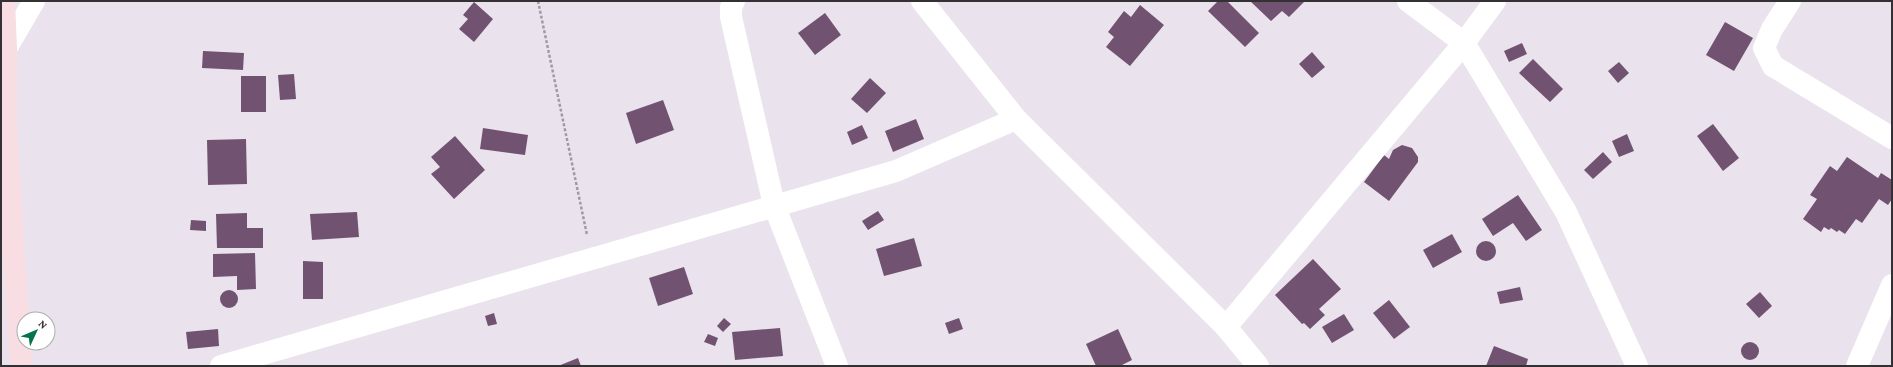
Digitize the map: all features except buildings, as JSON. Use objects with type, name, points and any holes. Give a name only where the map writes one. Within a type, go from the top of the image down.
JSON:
[{"type":"main road","points":[[4,1],[6,49],[4,128],[7,241],[21,366]]},
{"type":"street","points":[[6,49],[34,1]]},
{"type":"street","points":[[734,1],[731,7],[731,17],[774,205],[837,366]]},
{"type":"street","points":[[922,1],[1016,119],[1226,326],[1258,366]]},
{"type":"street","points":[[1408,1],[1464,43],[1566,212],[1637,366]]},
{"type":"street","points":[[1226,326],[1464,43],[1496,1]]},
{"type":"street","points":[[1790,1],[1772,29],[1764,48],[1773,66],[1892,138]]},
{"type":"street","points":[[221,366],[271,360],[592,259],[774,205],[896,171],[1016,119]]},
{"type":"street","points":[[1857,366],[1892,285]]},
{"type":"path","points":[[538,1],[592,259]]}]
